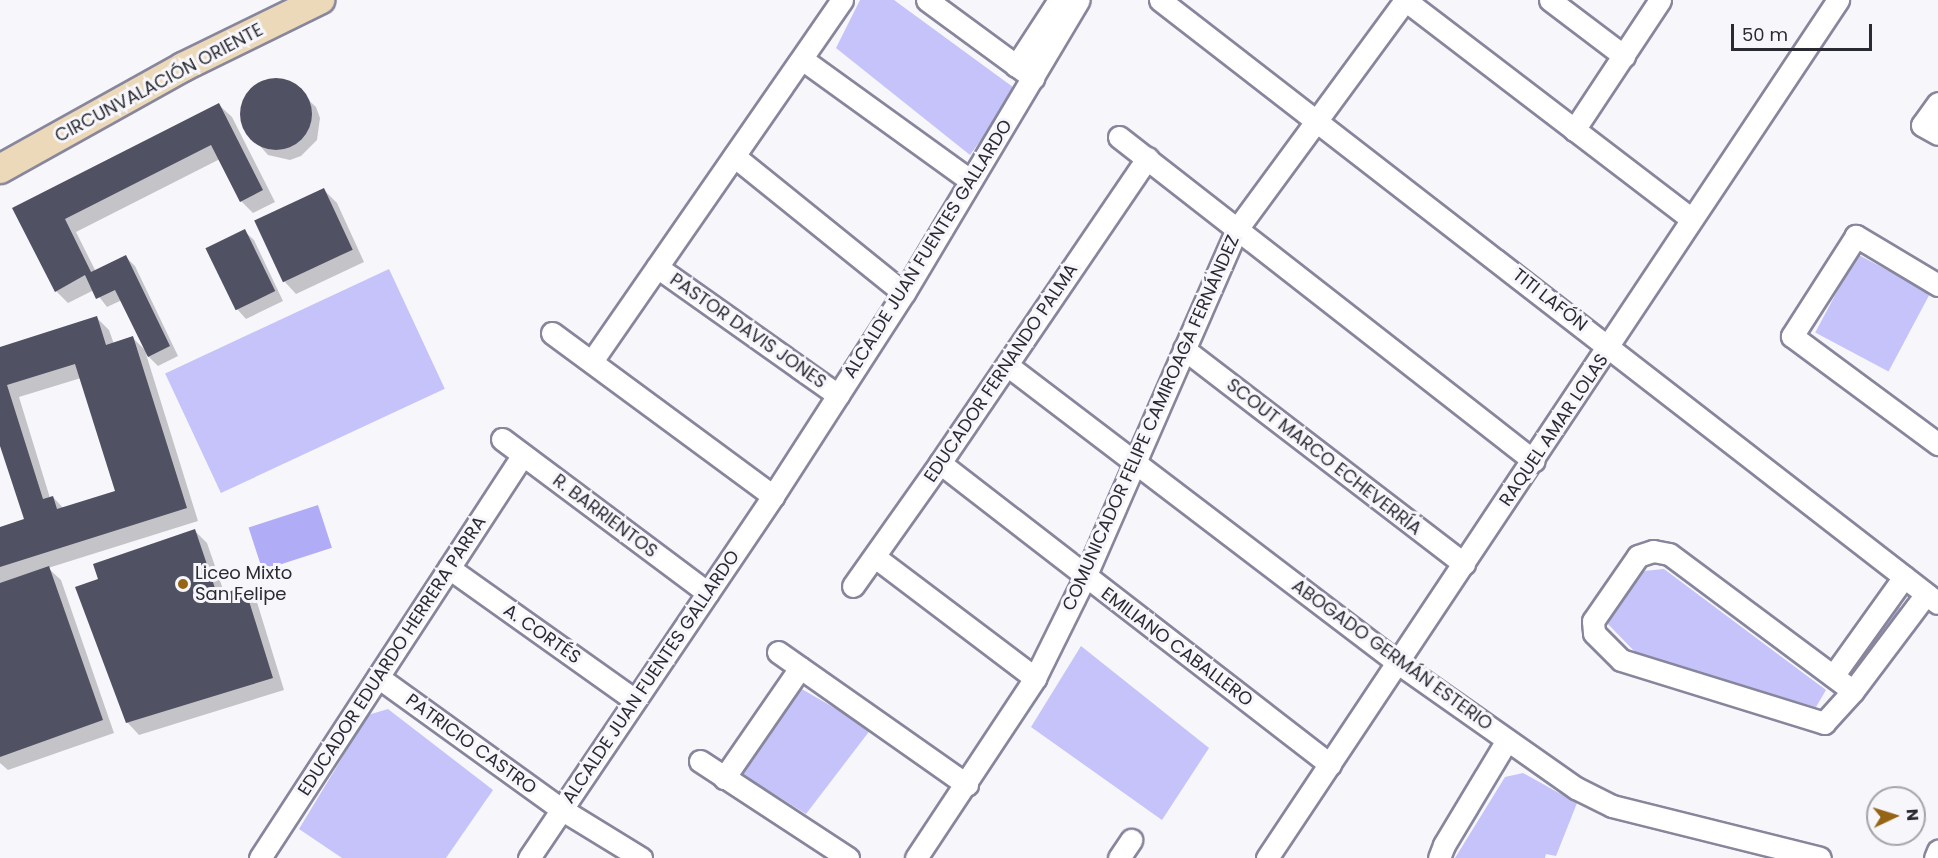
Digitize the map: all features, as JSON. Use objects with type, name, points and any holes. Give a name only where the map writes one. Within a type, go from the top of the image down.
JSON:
[{"type":"street","name":"CIRCUNVALACIÓN ORIENTE","points":[[0,169],[183,66],[320,0]]},
{"type":"street","points":[[592,361],[843,0]]},
{"type":"street","points":[[927,0],[1024,72]]},
{"type":"street","name":"ALCALDE JUAN FUENTES GALLARDO","points":[[529,858],[773,496],[904,293],[971,181],[1059,0]]},
{"type":"street","name":"ALCALDE JUAN FUENTES GALLARDO","points":[[1024,72],[1079,0]]},
{"type":"street","name":"TITI LAFÓN","points":[[1160,0],[1610,346],[1932,599]]},
{"type":"street","points":[[1405,0],[1691,219]]},
{"type":"street","name":"COMUNICADOR FELIPE CAMIROAGA FERNÁNDEZ","points":[[916,858],[967,785],[1035,678],[1085,577],[1237,229],[1405,0]]},
{"type":"street","points":[[1550,0],[1624,56]]},
{"type":"street","points":[[1574,130],[1660,0]]},
{"type":"street","name":"RAQUEL AMAR LOLAS","points":[[1267,858],[1610,346],[1691,219],[1838,0]]},
{"type":"street","points":[[802,59],[971,181]]},
{"type":"street","points":[[1930,129],[1938,103]]},
{"type":"street","points":[[1119,137],[1533,461]]},
{"type":"street","points":[[734,156],[904,293]]},
{"type":"street","name":"EDUCADOR FERNANDO PALMA","points":[[853,586],[940,464],[1147,158]]},
{"type":"street","points":[[1938,285],[1856,236],[1792,336],[1938,444]]},
{"type":"street","name":"PASTOR DAVIS JONES","points":[[657,267],[838,395]]},
{"type":"street","points":[[552,333],[773,496]]},
{"type":"street","name":"SCOUT MARCO ECHEVERRÍA","points":[[1184,349],[1464,564]]},
{"type":"street","name":"ABOGADO GERMÁN ESTERIO","points":[[1007,365],[1398,663],[1576,788],[1612,806],[1820,858]]},
{"type":"street","name":"R. BARRIENTOS","points":[[502,439],[708,593]]},
{"type":"street","name":"EDUCADOR EDUARDO HERRERA PARRA","points":[[260,858],[524,455]]},
{"type":"street","name":"EMILIANO CABALLERO","points":[[940,464],[1330,764]]},
{"type":"street","points":[[1853,691],[1670,554],[1653,551],[1638,556],[1593,621],[1594,633],[1621,660],[1824,723],[1853,691],[1932,599]]},
{"type":"street","points":[[875,557],[1035,678]]},
{"type":"street","name":"A. CORTÉS","points":[[449,568],[635,700]]},
{"type":"street","points":[[1833,676],[1904,577]]},
{"type":"street","points":[[778,652],[967,785]]},
{"type":"street","points":[[724,778],[800,668]]},
{"type":"street","name":"PATRICIO CASTRO","points":[[378,677],[561,809],[633,852]]},
{"type":"street","points":[[1439,858],[1443,845],[1507,740]]},
{"type":"street","points":[[700,761],[848,858]]},
{"type":"street","points":[[1119,858],[1131,840]]},
{"type":"street","points":[[1935,858],[1938,851]]},
{"type":"shaded area","points":[[860,0],[894,0],[1017,90],[970,155],[836,48]]},
{"type":"shaded area","points":[[1857,254],[1930,293],[1889,372],[1815,333]]},
{"type":"shaded area","points":[[389,269],[445,389],[221,493],[165,373]]},
{"type":"shaded area","points":[[318,505],[332,548],[262,570],[249,528]]},
{"type":"shaded area","points":[[1664,569],[1826,690],[1816,707],[1638,655],[1607,623],[1643,571]]},
{"type":"shaded area","points":[[1897,605],[1903,610],[1858,664],[1852,659]]},
{"type":"shaded area","points":[[1081,646],[1209,748],[1162,820],[1031,727]]},
{"type":"shaded area","points":[[800,688],[871,729],[806,814],[742,774]]},
{"type":"shaded area","points":[[388,709],[493,790],[446,858],[342,858],[299,829],[368,715]]},
{"type":"shaded area","points":[[1523,773],[1577,803],[1556,856],[1546,854],[1545,858],[1455,858],[1505,777]]},
{"type":"building","points":[[283,78],[302,88],[310,100],[312,114],[310,128],[302,140],[290,148],[269,150],[250,140],[242,128],[240,107],[250,88],[262,80]]},
{"type":"building","points":[[219,103],[263,190],[240,202],[211,145],[65,219],[91,272],[126,255],[170,346],[148,357],[115,290],[96,299],[85,275],[55,292],[12,208]]},
{"type":"building","points":[[324,188],[353,250],[283,282],[254,221]]},
{"type":"building","points":[[245,229],[275,291],[236,310],[205,248]]},
{"type":"building","points":[[97,316],[106,345],[133,336],[187,508],[0,567],[0,527],[24,519],[0,446],[0,347]],"holes":[[[75,364],[115,491],[57,509],[53,496],[43,499],[7,385]]]},
{"type":"building","points":[[195,529],[218,597],[244,585],[273,678],[126,723],[75,587],[98,579],[93,564]]},
{"type":"building","points":[[49,566],[103,720],[0,757],[0,583]]},
{"type":"place","name":"Liceo Mixto San Felipe","points":[[183,584]]}]
